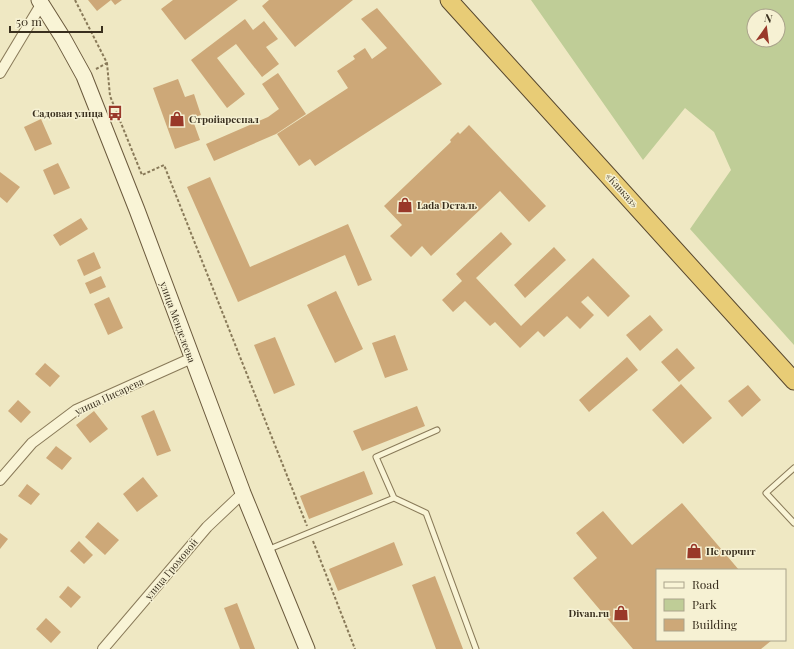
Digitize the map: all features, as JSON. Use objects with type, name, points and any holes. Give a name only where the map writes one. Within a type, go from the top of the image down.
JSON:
[{"type":"highway","name":"«Кавказ»","points":[[449,0],[794,381]]},
{"type":"main road","name":"улица Менделеева","points":[[40,2],[84,76],[137,210],[243,493],[307,649]]},
{"type":"street","points":[[0,73],[40,2]]},
{"type":"street","name":"улица Писарева","points":[[0,480],[32,443],[76,410],[192,358]]},
{"type":"street","name":"улица Громовой","points":[[104,649],[207,527],[243,493]]},
{"type":"lane","points":[[437,430],[376,457],[394,498],[426,513],[476,649]]},
{"type":"lane","points":[[794,468],[766,493],[794,523]]},
{"type":"lane","points":[[266,550],[394,498]]},
{"type":"path","points":[[75,0],[107,63],[110,96],[142,175],[164,165],[355,649]]},
{"type":"green space","points":[[531,0],[794,0],[794,345],[690,229],[731,170],[714,132],[685,108],[643,160]]},
{"type":"building","points":[[88,0],[111,0],[97,11]]},
{"type":"building","points":[[111,0],[122,0],[115,5]]},
{"type":"building","points":[[173,0],[238,0],[185,40],[161,9]]},
{"type":"building","points":[[269,0],[353,0],[295,47],[262,6]]},
{"type":"building","points":[[377,8],[442,84],[315,166],[310,159],[299,166],[277,134],[348,88],[337,71],[355,59],[353,56],[365,48],[372,59],[387,48],[361,19]]},
{"type":"building","points":[[245,19],[253,30],[264,21],[278,39],[266,47],[279,64],[262,77],[236,44],[217,58],[245,94],[227,108],[191,60]]},
{"type":"building","points":[[278,73],[306,114],[276,134],[214,161],[206,144],[268,117],[279,109],[262,84]]},
{"type":"building","points":[[178,79],[185,97],[194,94],[201,115],[192,118],[200,140],[175,149],[153,88]]},
{"type":"building","points":[[41,119],[52,144],[35,151],[24,127]]},
{"type":"building","points":[[469,125],[546,206],[529,222],[500,191],[431,256],[422,246],[411,257],[390,236],[402,225],[384,206],[451,142],[450,140],[458,132],[460,134]]},
{"type":"building","points":[[58,163],[70,188],[54,195],[43,170]]},
{"type":"building","points":[[0,172],[20,187],[7,203],[0,197]]},
{"type":"building","points":[[210,177],[250,267],[348,224],[372,280],[358,286],[345,255],[238,302],[187,187]]},
{"type":"building","points":[[81,218],[88,229],[60,246],[53,235]]},
{"type":"building","points":[[501,232],[512,244],[476,278],[521,326],[593,258],[630,296],[608,317],[588,296],[581,302],[594,315],[580,329],[567,316],[544,337],[538,331],[520,348],[495,322],[490,326],[465,301],[453,312],[442,300],[462,281],[456,274]]},
{"type":"building","points":[[554,247],[566,260],[525,298],[514,285]]},
{"type":"building","points":[[94,252],[101,268],[84,276],[77,260]]},
{"type":"building","points":[[101,276],[106,287],[90,294],[85,283]]},
{"type":"building","points":[[336,291],[363,349],[335,363],[307,305]]},
{"type":"building","points":[[109,297],[123,328],[108,335],[94,304]]},
{"type":"building","points":[[650,315],[663,330],[640,351],[626,335]]},
{"type":"building","points":[[395,335],[408,370],[385,378],[372,343]]},
{"type":"building","points":[[275,337],[295,385],[274,394],[254,345]]},
{"type":"building","points":[[677,348],[695,368],[679,382],[661,362]]},
{"type":"building","points":[[627,357],[638,370],[589,412],[579,400]]},
{"type":"building","points":[[45,363],[60,376],[50,387],[35,374]]},
{"type":"building","points":[[681,384],[712,418],[683,444],[652,410]]},
{"type":"building","points":[[748,385],[761,400],[742,417],[728,401]]},
{"type":"building","points":[[18,400],[31,412],[21,423],[8,411]]},
{"type":"building","points":[[417,406],[425,426],[362,451],[353,431]]},
{"type":"building","points":[[154,410],[171,451],[157,456],[141,416]]},
{"type":"building","points":[[94,411],[108,429],[90,443],[76,425]]},
{"type":"building","points":[[56,446],[72,458],[62,470],[46,458]]},
{"type":"building","points":[[364,471],[373,494],[309,519],[300,496]]},
{"type":"building","points":[[143,477],[158,496],[137,512],[123,494]]},
{"type":"building","points":[[27,484],[40,494],[31,505],[18,496]]},
{"type":"building","points":[[682,503],[738,569],[656,569],[656,641],[771,641],[761,649],[633,649],[573,578],[597,558],[576,533],[603,511],[632,545]]},
{"type":"building","points":[[98,522],[119,540],[105,555],[85,537]]},
{"type":"building","points":[[0,533],[8,539],[0,549]]},
{"type":"building","points":[[79,541],[93,555],[84,564],[70,551]]},
{"type":"building","points":[[394,542],[403,565],[338,591],[329,569]]},
{"type":"building","points":[[435,576],[463,649],[436,649],[412,585]]},
{"type":"building","points":[[68,586],[81,597],[71,608],[59,597]]},
{"type":"building","points":[[237,603],[255,649],[240,649],[224,608]]},
{"type":"building","points":[[46,618],[61,632],[51,643],[36,629]]},
{"type":"place","name":"Садовая улица","points":[[115,113]]},
{"type":"place","name":"Стройарсенал","points":[[177,119]]},
{"type":"place","name":"Lada Dеталь","points":[[405,205]]},
{"type":"place","name":"Не горчит","points":[[694,551]]},
{"type":"place","name":"Divan.ru","points":[[621,613]]}]
